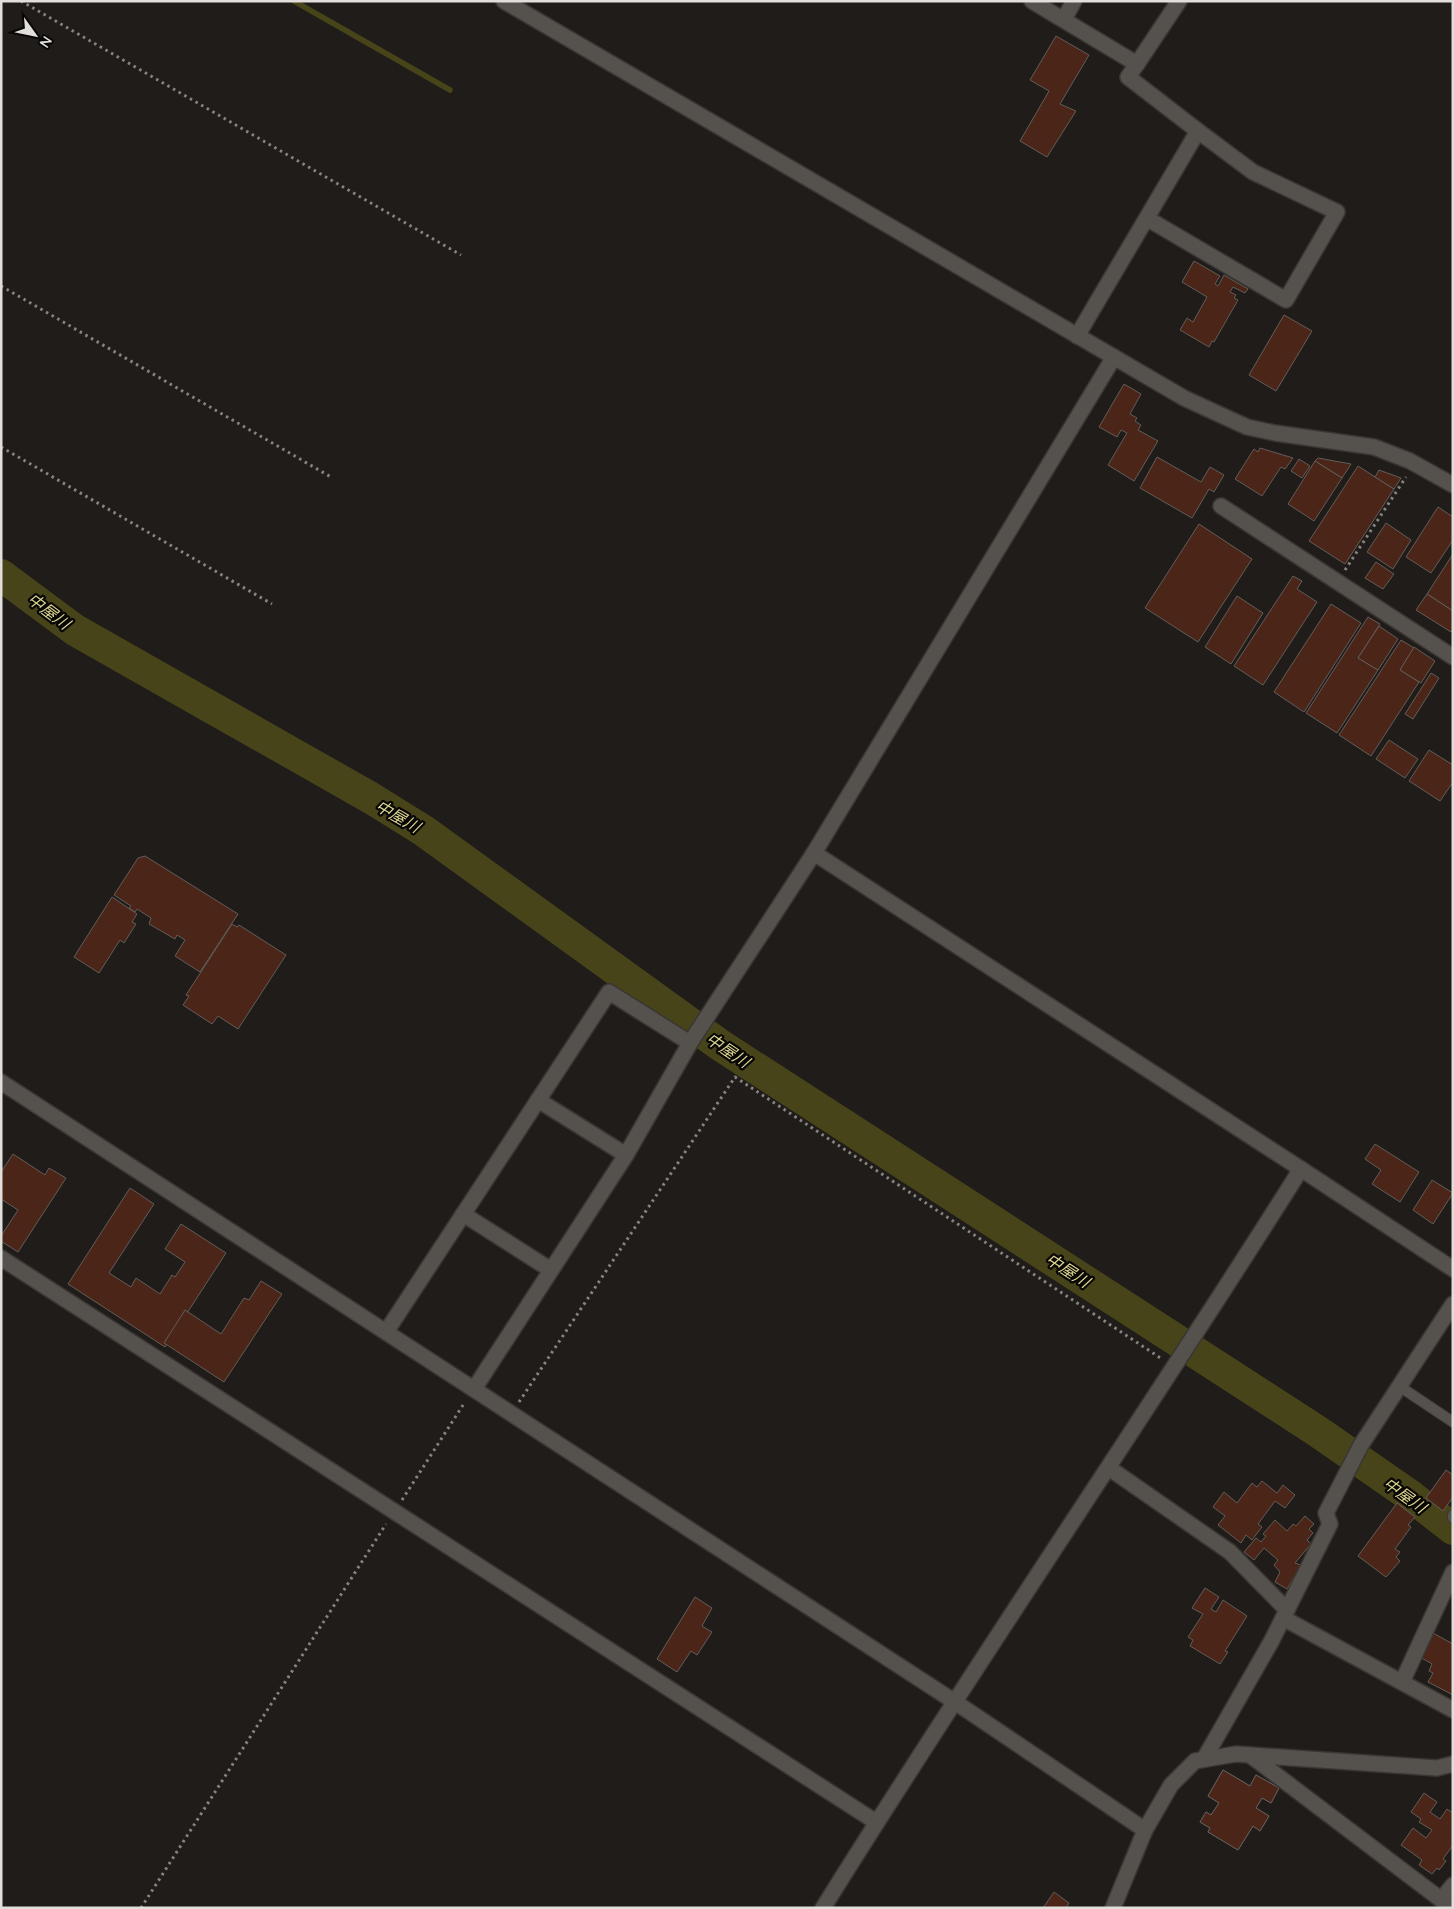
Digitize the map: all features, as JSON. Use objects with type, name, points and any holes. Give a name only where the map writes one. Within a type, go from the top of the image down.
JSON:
[{"type":"street","points":[[504,1],[1184,398],[1247,427],[1275,433],[1374,447],[1415,464],[1453,485]]},
{"type":"street","points":[[1032,1],[1064,18],[1137,64]]},
{"type":"street","points":[[1064,18],[1074,1]]},
{"type":"street","points":[[1148,219],[1286,300],[1337,212],[1253,172],[1128,77],[1179,1]]},
{"type":"street","points":[[1077,336],[1148,219],[1198,131]]},
{"type":"street","points":[[474,1389],[626,1155],[692,1040],[814,853],[1114,357]]},
{"type":"street","points":[[1221,506],[1453,657]]},
{"type":"street","points":[[814,853],[1453,1269]]},
{"type":"street","points":[[386,1332],[609,992],[692,1040]]},
{"type":"street","points":[[1,1082],[955,1702],[1145,1830]]},
{"type":"street","points":[[538,1100],[626,1155]]},
{"type":"street","points":[[823,1908],[876,1822],[1179,1362],[1301,1169]]},
{"type":"street","points":[[463,1214],[551,1270]]},
{"type":"street","points":[[1,1258],[876,1822]]},
{"type":"street","points":[[1204,1759],[1285,1614],[1330,1524],[1326,1513],[1349,1467],[1453,1304]]},
{"type":"street","points":[[1109,1468],[1230,1552],[1285,1614],[1453,1710]]},
{"type":"street","points":[[1402,1682],[1453,1572]]},
{"type":"street","points":[[1113,1908],[1145,1830],[1170,1785],[1195,1761],[1236,1754],[1437,1768],[1453,1764]]},
{"type":"street","points":[[1250,1755],[1447,1903],[1453,1885]]},
{"type":"lane","points":[[1399,1386],[1453,1422]]},
{"type":"path","points":[[21,1],[461,256]]},
{"type":"path","points":[[1,286],[331,477]]},
{"type":"path","points":[[1,447],[272,604]]},
{"type":"path","points":[[1337,582],[1415,464]]},
{"type":"path","points":[[511,1413],[735,1077],[1179,1362]]},
{"type":"path","points":[[141,1908],[474,1389]]},
{"type":"building","points":[[1056,36],[1089,55],[1060,104],[1076,111],[1047,157],[1020,141],[1049,91],[1030,80]]},
{"type":"building","points":[[1194,261],[1220,276],[1215,284],[1218,286],[1224,275],[1248,289],[1245,293],[1233,287],[1230,292],[1236,295],[1234,298],[1238,300],[1214,342],[1212,341],[1209,347],[1180,330],[1187,318],[1193,322],[1207,297],[1182,282]]},
{"type":"building","points":[[1284,315],[1312,331],[1276,391],[1249,375]]},
{"type":"building","points":[[1124,384],[1141,394],[1130,414],[1137,418],[1135,421],[1141,425],[1138,430],[1158,441],[1134,481],[1108,465],[1127,433],[1121,430],[1117,437],[1099,427]]},
{"type":"building","points":[[1260,448],[1293,458],[1285,469],[1281,467],[1262,496],[1235,479],[1254,449],[1258,452]]},
{"type":"building","points":[[1157,457],[1201,482],[1210,467],[1224,475],[1214,492],[1209,489],[1192,518],[1140,488]]},
{"type":"building","points":[[1318,458],[1351,464],[1342,478],[1315,461]]},
{"type":"building","points":[[1299,459],[1310,466],[1302,478],[1291,471]]},
{"type":"building","points":[[1315,461],[1342,478],[1314,521],[1288,504]]},
{"type":"building","points":[[1358,466],[1394,489],[1345,564],[1309,541]]},
{"type":"building","points":[[1379,470],[1401,478],[1394,489],[1375,477]]},
{"type":"building","points":[[1438,507],[1453,517],[1453,540],[1431,573],[1406,557]]},
{"type":"building","points":[[1386,523],[1411,540],[1393,569],[1367,552]]},
{"type":"building","points":[[1199,524],[1252,559],[1198,642],[1145,608]]},
{"type":"building","points":[[1453,554],[1453,611],[1427,594]]},
{"type":"building","points":[[1376,562],[1394,574],[1383,589],[1365,578]]},
{"type":"building","points":[[1293,576],[1302,581],[1297,589],[1317,602],[1263,685],[1234,666]]},
{"type":"building","points":[[1427,594],[1453,611],[1453,628],[1451,632],[1416,610]]},
{"type":"building","points":[[1237,596],[1263,613],[1231,664],[1205,647]]},
{"type":"building","points":[[1331,604],[1361,623],[1304,712],[1274,692]]},
{"type":"building","points":[[1368,617],[1380,624],[1358,658],[1378,670],[1337,733],[1306,713]]},
{"type":"building","points":[[1379,626],[1398,639],[1378,670],[1358,658]]},
{"type":"building","points":[[1401,640],[1414,648],[1400,670],[1419,682],[1371,756],[1339,735]]},
{"type":"building","points":[[1414,647],[1435,661],[1421,683],[1400,670]]},
{"type":"building","points":[[1431,673],[1439,678],[1413,719],[1405,714]]},
{"type":"building","points":[[1389,740],[1418,759],[1405,778],[1376,759]]},
{"type":"building","points":[[1429,750],[1453,765],[1453,782],[1440,801],[1409,781]]},
{"type":"building","points":[[145,856],[238,914],[200,972],[175,956],[185,940],[177,935],[175,939],[149,924],[151,918],[137,909],[135,912],[129,908],[131,906],[114,895],[138,858]]},
{"type":"building","points":[[112,897],[137,914],[132,922],[136,924],[124,943],[120,940],[99,973],[74,957]]},
{"type":"building","points":[[232,924],[237,927],[239,925],[286,955],[238,1029],[218,1016],[212,1024],[183,1005],[189,996],[186,995]]},
{"type":"building","points":[[1375,1144],[1419,1172],[1400,1202],[1372,1184],[1381,1170],[1365,1159]]},
{"type":"building","points":[[13,1154],[45,1175],[49,1168],[66,1178],[18,1252],[1,1241],[1,1236],[18,1210],[1,1199],[1,1172]]},
{"type":"building","points":[[1432,1180],[1453,1193],[1433,1224],[1413,1210]]},
{"type":"building","points":[[130,1188],[154,1204],[109,1273],[131,1287],[136,1278],[160,1294],[172,1275],[175,1277],[185,1262],[165,1249],[181,1224],[226,1253],[165,1347],[68,1284]]},
{"type":"building","points":[[261,1281],[282,1294],[224,1382],[164,1343],[185,1310],[221,1334],[244,1298],[249,1300]]},
{"type":"building","points":[[1446,1470],[1453,1475],[1453,1497],[1443,1511],[1426,1498]]},
{"type":"building","points":[[1262,1481],[1277,1493],[1283,1485],[1295,1495],[1285,1508],[1275,1501],[1258,1524],[1262,1527],[1252,1540],[1246,1535],[1241,1543],[1218,1525],[1225,1516],[1213,1507],[1224,1492],[1237,1503],[1252,1483],[1257,1487]]},
{"type":"building","points":[[1397,1503],[1415,1517],[1408,1525],[1411,1527],[1395,1549],[1400,1552],[1396,1557],[1400,1561],[1386,1577],[1358,1556]]},
{"type":"building","points":[[1305,1516],[1314,1524],[1309,1529],[1313,1533],[1307,1540],[1311,1544],[1295,1563],[1301,1565],[1287,1589],[1275,1582],[1280,1572],[1274,1565],[1278,1560],[1264,1548],[1254,1560],[1244,1552],[1256,1538],[1261,1542],[1266,1536],[1263,1534],[1275,1520],[1287,1531],[1293,1524],[1296,1526]]},
{"type":"building","points":[[1205,1588],[1219,1597],[1211,1609],[1216,1612],[1223,1600],[1247,1616],[1225,1651],[1228,1652],[1220,1664],[1190,1646],[1193,1640],[1188,1637],[1203,1614],[1192,1608]]},
{"type":"building","points":[[695,1597],[712,1608],[702,1626],[712,1632],[697,1655],[691,1651],[677,1672],[657,1659]]},
{"type":"building","points":[[1433,1633],[1453,1644],[1453,1695],[1428,1682],[1433,1673],[1429,1671],[1432,1664],[1420,1657]]},
{"type":"building","points":[[1223,1770],[1250,1786],[1256,1775],[1279,1788],[1271,1803],[1262,1798],[1256,1808],[1269,1816],[1260,1831],[1253,1826],[1238,1850],[1208,1832],[1210,1828],[1200,1822],[1206,1812],[1211,1815],[1219,1803],[1208,1796]]},
{"type":"building","points":[[1223,1770],[1250,1786],[1256,1775],[1279,1788],[1271,1803],[1262,1798],[1256,1808],[1269,1816],[1260,1831],[1253,1826],[1238,1850],[1208,1832],[1210,1828],[1200,1822],[1206,1812],[1211,1815],[1219,1803],[1208,1796]]},
{"type":"building","points":[[1424,1793],[1437,1802],[1430,1812],[1440,1819],[1447,1809],[1453,1813],[1453,1845],[1443,1859],[1446,1861],[1439,1870],[1437,1868],[1432,1874],[1419,1865],[1422,1860],[1401,1845],[1413,1828],[1426,1838],[1432,1830],[1419,1822],[1421,1819],[1411,1812]]},
{"type":"building","points":[[1054,1892],[1069,1903],[1066,1908],[1043,1908]]},
{"type":"waterway","points":[[294,1],[450,90]]},
{"type":"waterway","name":"中屋川","points":[[1,575],[75,630],[371,798],[424,831],[720,1045],[1317,1431],[1412,1497],[1453,1529]]}]
